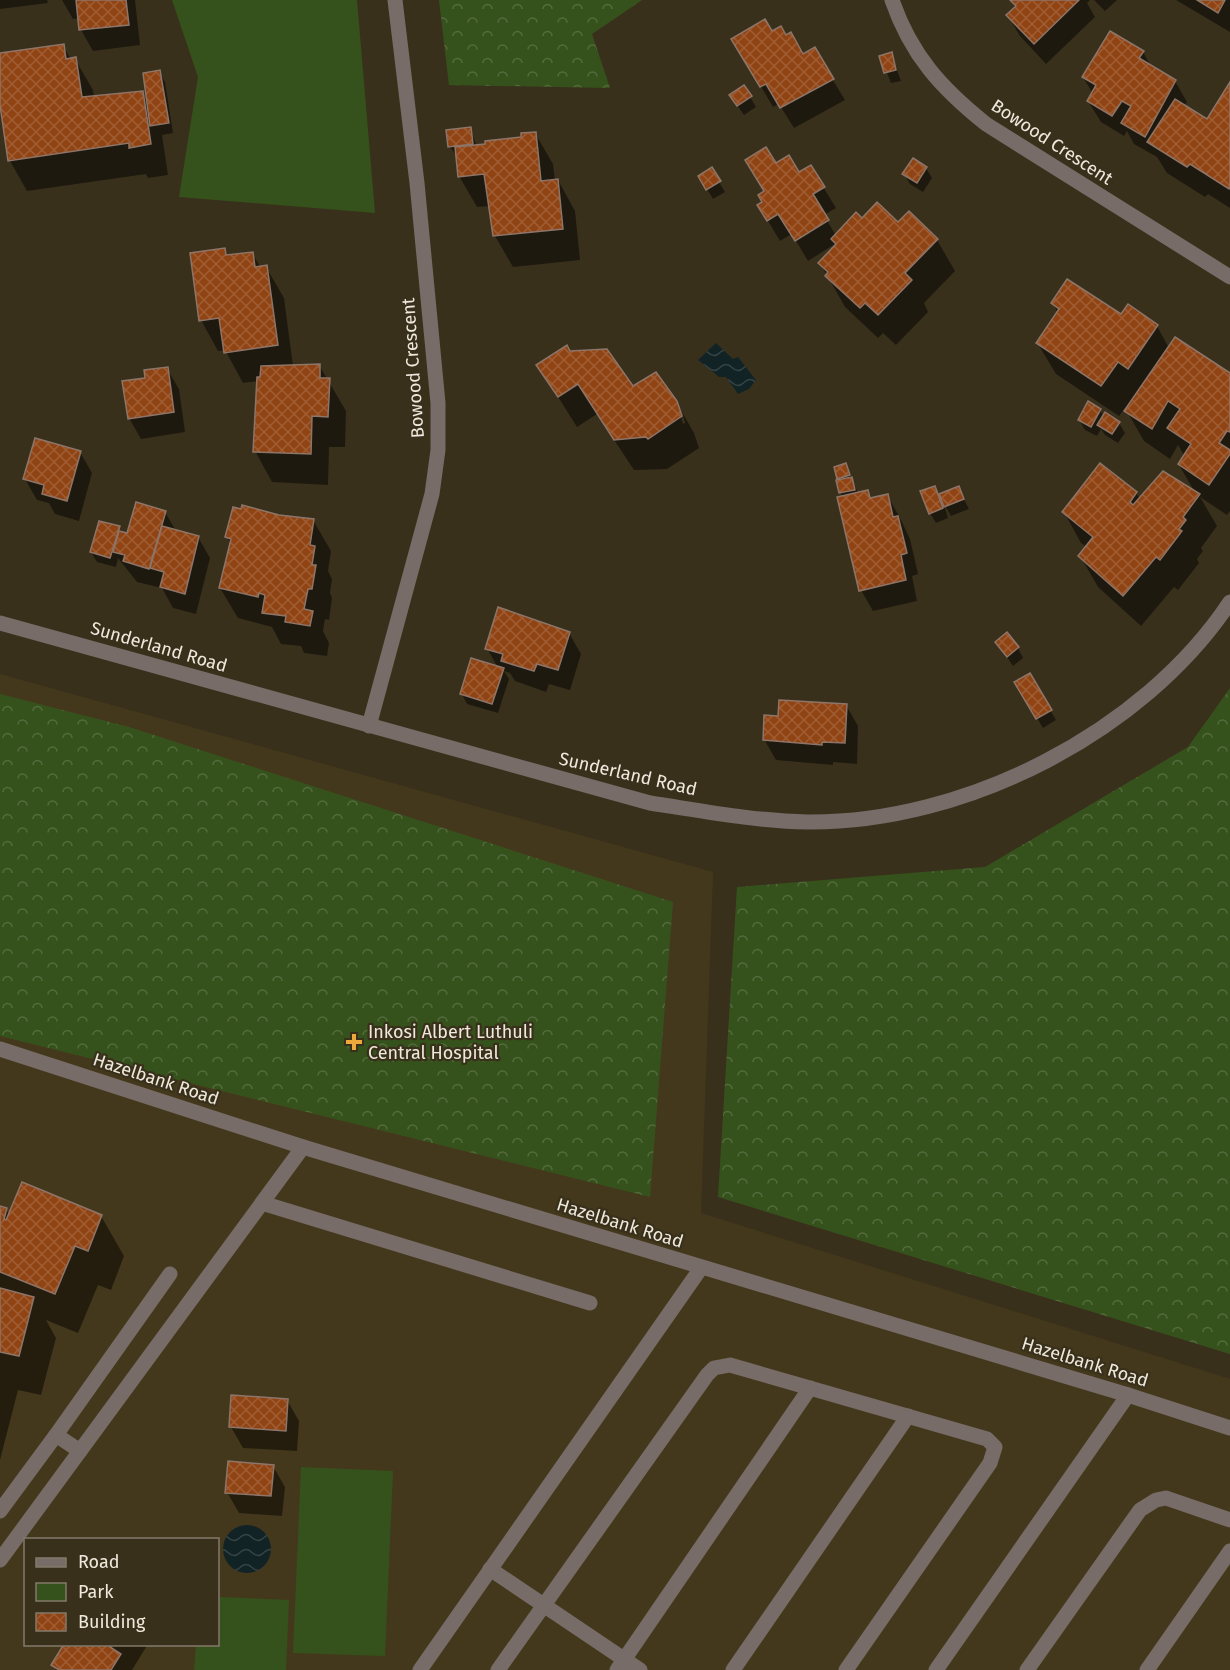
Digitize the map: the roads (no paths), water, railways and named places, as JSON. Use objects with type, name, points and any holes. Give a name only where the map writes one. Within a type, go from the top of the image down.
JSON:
[{"type":"street","name":"Bowood Crescent","points":[[369,726],[432,494],[438,450],[438,403],[434,357],[395,0]]},
{"type":"street","name":"Bowood Crescent","points":[[892,0],[919,58],[949,94],[986,124],[1230,277]]},
{"type":"street","name":"Sunderland Road","points":[[0,623],[650,803],[748,819],[810,822],[885,815],[950,801],[1013,778],[1076,746],[1129,708],[1175,669],[1216,623],[1230,602]]},
{"type":"street","name":"Hazelbank Road","points":[[0,1049],[303,1147],[1128,1395],[1230,1428]]},
{"type":"street","points":[[0,1560],[303,1147]]},
{"type":"street","points":[[262,1203],[590,1303]]},
{"type":"street","points":[[420,1670],[701,1268]]},
{"type":"street","points":[[0,1510],[170,1274]]},
{"type":"street","points":[[498,1670],[714,1368],[730,1365],[987,1439],[995,1447],[995,1454],[846,1670]]},
{"type":"street","points":[[621,1665],[810,1388]]},
{"type":"street","points":[[936,1670],[1128,1395]]},
{"type":"street","points":[[733,1670],[908,1416]]},
{"type":"street","points":[[56,1435],[80,1451]]},
{"type":"street","points":[[1027,1670],[1140,1510],[1149,1503],[1166,1498],[1230,1520]]},
{"type":"street","points":[[1147,1670],[1230,1551]]},
{"type":"street","points":[[490,1569],[544,1605],[621,1665],[640,1670]]},
{"type":"water","points":[[716,343],[733,359],[738,357],[756,380],[749,389],[738,394],[726,377],[719,377],[698,360]]},
{"type":"water","points":[[247,1525],[264,1532],[271,1549],[264,1566],[247,1573],[230,1566],[223,1549],[230,1532]]},
{"type":"place","name":"Inkosi Albert Luthuli Central Hospital","points":[[354,1042]]}]
